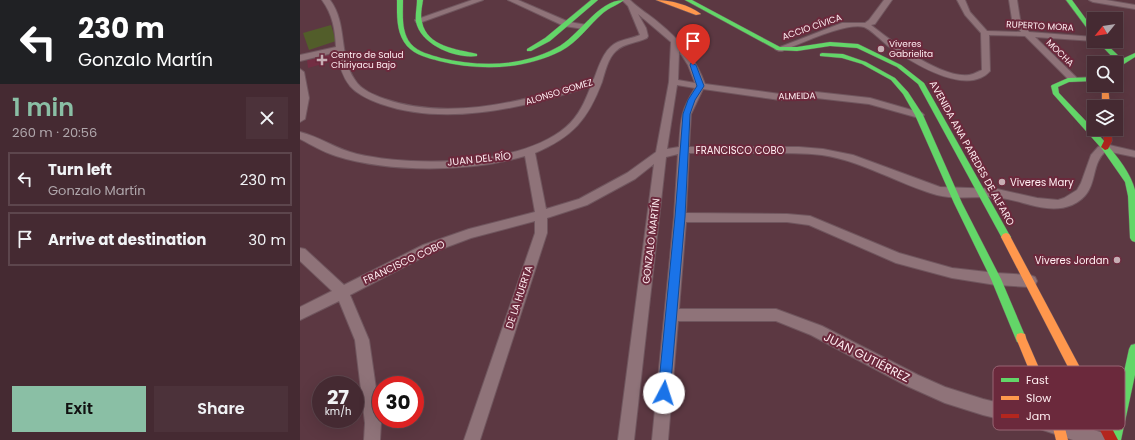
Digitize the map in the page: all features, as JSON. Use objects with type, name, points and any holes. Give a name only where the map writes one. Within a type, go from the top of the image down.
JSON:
[{"type":"main road","points":[[400,0],[400,27],[408,45],[425,55],[459,64],[498,65],[539,57],[560,49],[605,6],[621,0]]},
{"type":"main road","points":[[420,0],[419,20],[421,28],[427,37],[442,47],[466,54],[486,56]]},
{"type":"main road","points":[[519,53],[536,48],[548,42],[586,6],[595,0]]},
{"type":"main road","points":[[659,0],[697,13],[730,33]]},
{"type":"main road","name":"AVENIDA ANA PAREDES DE ALFARO","points":[[688,0],[778,49],[797,49],[830,44],[853,45],[875,53],[911,74],[921,83],[928,93],[1075,366]]},
{"type":"main road","points":[[1069,0],[1087,24]]},
{"type":"main road","points":[[813,56],[832,54],[842,55],[872,67],[901,87],[919,115],[954,194],[996,279],[1032,366]]},
{"type":"main road","points":[[1123,62],[1135,55]]},
{"type":"main road","points":[[1087,79],[1062,81],[1054,86],[1056,94],[1105,147],[1129,182],[1132,196],[1135,238]]},
{"type":"main road","points":[[1105,147],[1108,141],[1108,136]]},
{"type":"main road","points":[[1125,392],[1135,349]]},
{"type":"main road","name":"AVENIDA ANA PAREDES DE ALFARO","points":[[1109,430],[1114,440]]},
{"type":"main road","points":[[1114,440],[1116,430]]},
{"type":"street","name":"ALONSO GOMEZ","points":[[326,0],[331,5],[336,18],[343,67],[350,81],[374,98],[403,107],[442,111],[490,109],[546,98],[597,81]]},
{"type":"street","points":[[419,20],[479,0]]},
{"type":"street","points":[[512,0],[566,24],[584,27]]},
{"type":"street","points":[[888,0],[872,22],[866,25],[898,49],[923,63],[958,78],[970,79],[980,76],[986,71],[985,33],[971,18],[961,4],[961,0]]},
{"type":"street","name":"MOCHA","points":[[1013,0],[1016,19],[1027,34],[1073,79]]},
{"type":"street","points":[[1093,0],[1135,7]]},
{"type":"street","points":[[629,3],[662,29],[685,52],[693,65],[701,86],[692,100],[686,114],[680,217],[670,315],[660,440]]},
{"type":"street","name":"JUAN DEL RÍO","points":[[300,135],[339,153],[371,160],[406,164],[459,163],[492,160],[530,152],[547,144],[575,124],[583,112],[614,48],[644,36],[629,3]]},
{"type":"street","name":"ACCIO CÍVICA","points":[[778,49],[846,25],[866,25]]},
{"type":"street","name":"RUPERTO MORA","points":[[985,33],[1027,34],[1087,38]]},
{"type":"street","name":"GONZALO MARTÍN","points":[[626,440],[661,154],[673,82],[675,42]]},
{"type":"street","points":[[300,58],[340,49]]},
{"type":"street","points":[[300,72],[304,98],[300,119]]},
{"type":"street","name":"ALMEIDA","points":[[673,82],[757,95],[780,97],[816,95],[870,101],[919,115]]},
{"type":"street","points":[[1105,147],[1135,154]]},
{"type":"street","name":"FRANCISCO COBO","points":[[300,314],[427,249],[469,234],[583,202],[631,176],[661,154],[684,150],[800,150],[823,152],[849,158],[939,191],[954,194],[998,193],[1032,202],[1048,204],[1063,203],[1077,197],[1086,188],[1096,155],[1105,147]]},
{"type":"street","name":"DE LA HUERTA","points":[[472,440],[541,233],[541,215],[530,152]]},
{"type":"street","points":[[631,176],[638,172],[647,171],[654,174],[658,180]]},
{"type":"street","points":[[680,217],[787,218],[810,221],[896,258],[952,273],[996,279],[1030,281]]},
{"type":"street","points":[[300,253],[342,292],[362,340],[373,423],[372,440]]},
{"type":"street","name":"JUAN GUTIÉRREZ","points":[[670,315],[776,315],[793,320],[846,345],[932,390],[993,411]]},
{"type":"street","name":"JUAN GUTIÉRREZ","points":[[1061,434],[1100,440]]},
{"type":"shaded area","name":"Centro de Salud Chiriyacu Bajo","points":[[335,53],[337,60],[308,68],[307,60]]},
{"type":"green space","points":[[331,25],[336,41],[309,50],[303,33]]},
{"type":"traffic: fast","points":[[400,0],[401,28],[405,39],[413,49],[420,53],[450,62],[482,66],[498,66],[530,61],[560,49],[576,37],[603,10],[621,0]]},
{"type":"traffic: fast","points":[[420,0],[419,22],[427,37],[433,43],[441,47],[475,55]]},
{"type":"traffic: fast","points":[[529,50],[548,40],[586,6],[595,0]]},
{"type":"traffic: fast","points":[[688,0],[779,49],[797,49],[830,44],[858,46],[899,66],[921,83],[1006,237]]},
{"type":"traffic: fast","points":[[1069,0],[1087,24]]},
{"type":"traffic: fast","points":[[1107,48],[1115,56]]},
{"type":"traffic: fast","points":[[822,55],[843,56],[864,63],[893,79],[906,93],[919,115],[958,203],[996,279],[1021,338]]},
{"type":"traffic: fast","points":[[1123,61],[1135,55]]},
{"type":"traffic: fast","points":[[1087,79],[1068,80],[1054,86],[1056,94],[1105,147],[1129,182],[1132,196],[1135,238]]},
{"type":"traffic: fast","points":[[1125,394],[1135,349]]},
{"type":"traffic: fast","points":[[1115,440],[1117,430]]},
{"type":"traffic: slow","points":[[659,0],[680,6],[698,14]]},
{"type":"traffic: slow","points":[[1105,92],[1106,100]]},
{"type":"traffic: slow","points":[[1006,237],[1073,366]]},
{"type":"traffic: slow","points":[[1021,338],[1033,366]]},
{"type":"traffic: slow","points":[[1060,430],[1062,440]]},
{"type":"traffic: jam","points":[[1105,147],[1108,141],[1108,136]]},
{"type":"traffic: jam","points":[[1107,430],[1112,440]]},
{"type":"place","name":"Viveres Gabrielita","points":[[881,49]]},
{"type":"place","name":"Centro de Salud Chiriyacu Bajo","points":[[322,60]]},
{"type":"place","name":"Viveres Mary","points":[[1002,182]]},
{"type":"place","name":"Viveres Jordan","points":[[1117,260]]},
{"type":"route","points":[[664,393],[680,217],[686,114],[692,100],[701,86],[693,65]]}]
